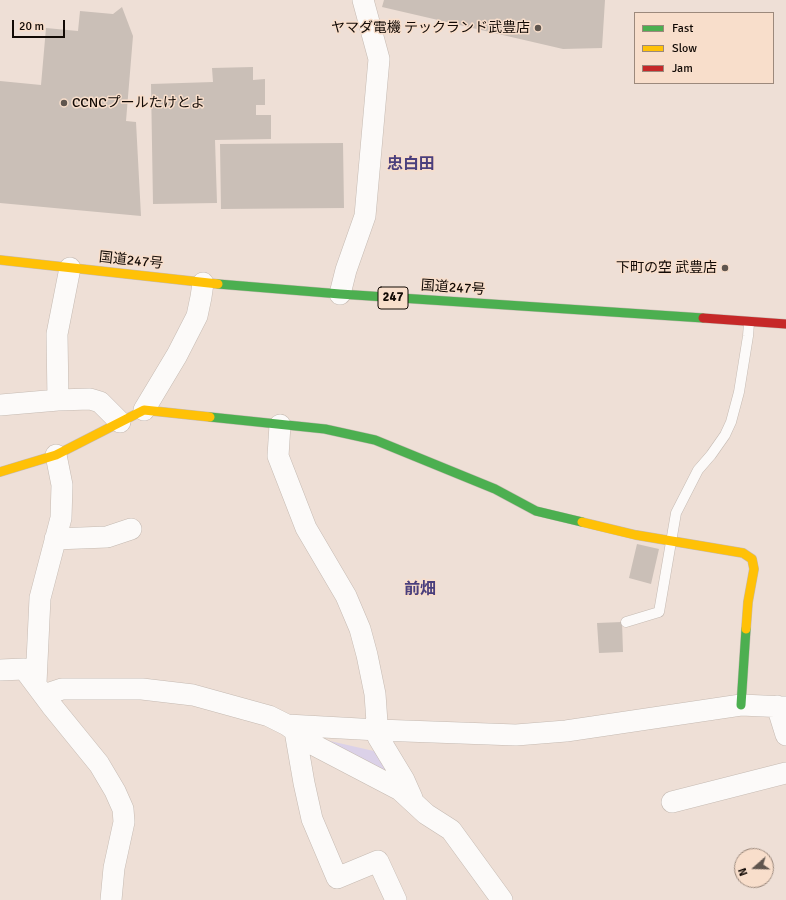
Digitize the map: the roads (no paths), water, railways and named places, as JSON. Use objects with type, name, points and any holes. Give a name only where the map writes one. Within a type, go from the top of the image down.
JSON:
[{"type":"main road","name":"国道247号","points":[[0,260],[203,283],[749,323],[786,324]]},
{"type":"main road","points":[[0,472],[56,455],[144,410],[325,429],[375,440],[495,489],[536,511],[636,535],[744,553],[752,558],[754,569],[748,602],[741,705]]},
{"type":"street","points":[[340,294],[346,270],[364,216],[379,59],[363,0]]},
{"type":"street","points":[[58,400],[57,334],[70,268]]},
{"type":"street","points":[[144,410],[180,349],[197,316],[202,297],[203,283]]},
{"type":"street","points":[[0,405],[90,399],[100,402],[120,422]]},
{"type":"street","points":[[280,425],[278,456],[306,528],[346,596],[360,629],[368,655],[375,694],[378,737],[404,780],[415,804]]},
{"type":"street","points":[[40,689],[40,598],[61,518],[62,485],[56,455]]},
{"type":"street","points":[[55,539],[107,537],[131,529]]},
{"type":"street","points":[[0,670],[24,669],[99,764],[115,791],[122,809],[124,822],[114,868],[111,900]]},
{"type":"street","points":[[40,689],[142,689],[193,695],[268,716],[291,728],[314,745],[400,790],[426,814],[451,830],[502,900]]},
{"type":"street","points":[[291,728],[516,735],[566,731],[741,705],[781,707],[786,735]]},
{"type":"street","points":[[291,728],[312,819],[337,878],[378,860],[396,900]]},
{"type":"street","points":[[672,802],[786,773]]},
{"type":"lane","points":[[626,622],[659,612],[676,513],[698,470],[725,435],[731,422],[739,392],[749,323]]},
{"type":"place","name":"ヤマダ電機 テックランド武豊店","points":[[538,28]]},
{"type":"place","name":"CCNCプールたけとよ","points":[[64,103]]},
{"type":"place","name":"下町の空 武豊店","points":[[725,268]]},
{"type":"district","name":"忠白田","points":[[411,165]]},
{"type":"district","name":"前畑","points":[[420,590]]}]
